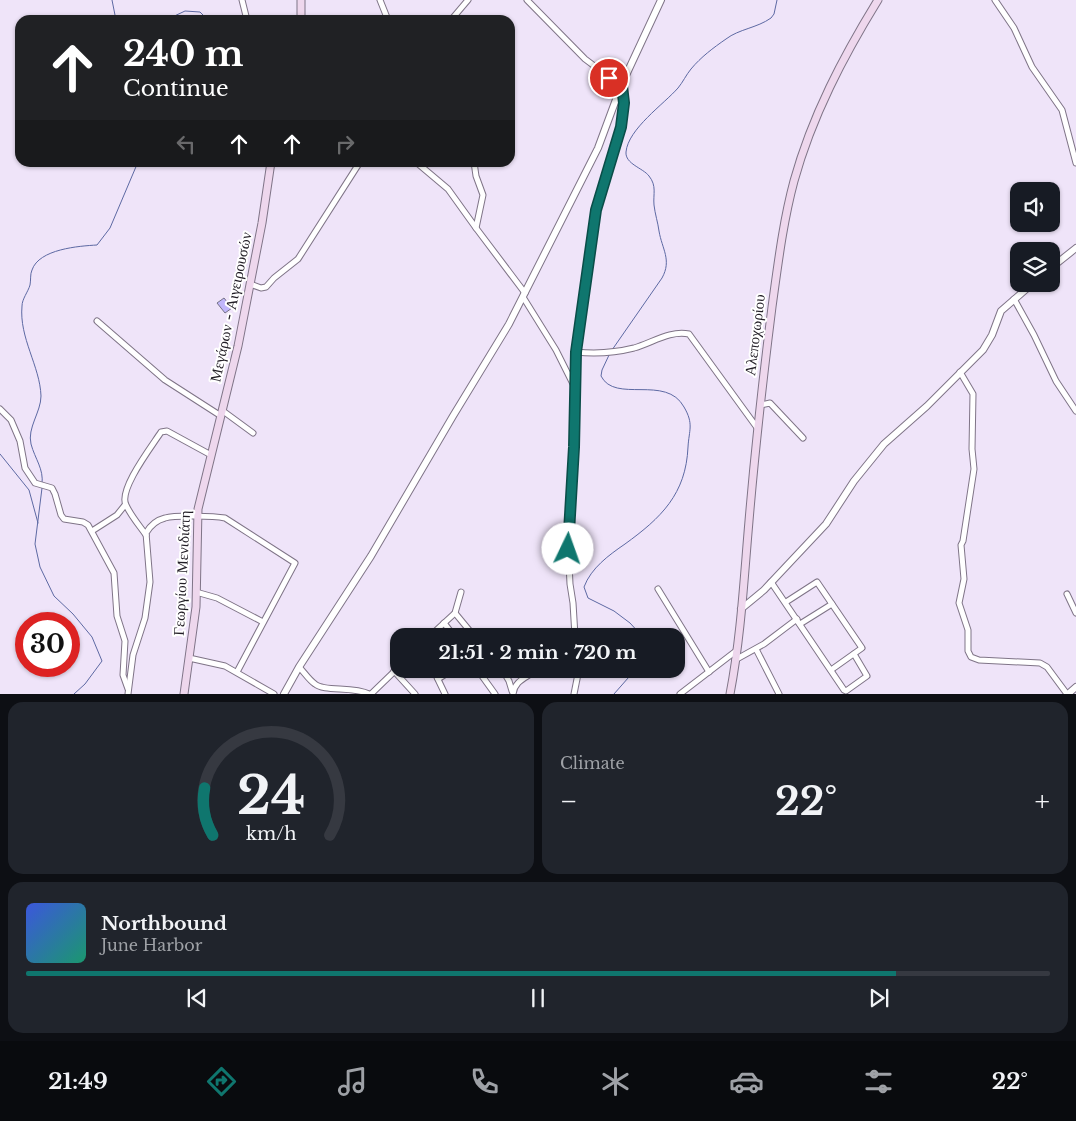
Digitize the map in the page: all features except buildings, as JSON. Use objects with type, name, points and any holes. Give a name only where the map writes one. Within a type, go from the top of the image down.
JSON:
[{"type":"main road","points":[[300,15],[301,0]]},
{"type":"main road","name":"Αλεποχωρίου","points":[[730,694],[742,609],[758,429],[781,237],[794,180],[813,125],[839,66],[878,0]]},
{"type":"main road","name":"Μεγάρων - Αιγειρουσών","points":[[211,455],[250,284],[270,167]]},
{"type":"main road","name":"Γεωργίου Μενιδιάτη","points":[[184,694],[190,658],[196,592],[200,498],[211,455]]},
{"type":"street","points":[[242,0],[246,15]]},
{"type":"street","points":[[380,0],[386,15]]},
{"type":"street","points":[[455,15],[468,0]]},
{"type":"street","points":[[527,0],[585,59],[622,86],[624,103],[621,127],[596,210],[576,352],[573,477],[568,543],[575,628]]},
{"type":"street","points":[[284,694],[299,667],[371,556],[524,295],[598,148],[622,86],[661,0]]},
{"type":"street","points":[[995,0],[1017,33],[1032,67],[1062,110],[1076,162]]},
{"type":"street","points":[[250,284],[261,288],[266,287],[296,260],[357,167]]},
{"type":"street","points":[[422,167],[448,189],[524,295],[575,389]]},
{"type":"street","points":[[475,167],[483,195],[476,228]]},
{"type":"street","points":[[1060,261],[1076,248]]},
{"type":"street","points":[[742,609],[771,582],[826,524],[850,487],[878,451],[985,347],[1000,313],[1022,292]]},
{"type":"street","points":[[1014,299],[1056,381],[1076,411]]},
{"type":"street","points":[[97,321],[165,380],[253,433]]},
{"type":"street","points":[[576,352],[616,352],[647,344],[674,333],[689,334],[758,429]]},
{"type":"street","points":[[960,372],[974,394],[972,449],[974,469],[961,545],[964,579],[959,603],[967,627],[968,651],[971,657],[979,660],[1043,664],[1067,694],[1076,687]]},
{"type":"street","points":[[761,405],[770,402],[803,438]]},
{"type":"street","points":[[0,409],[11,420],[20,441],[26,468],[35,483],[52,488],[56,494],[61,515],[64,519],[83,522],[92,531],[114,573],[117,616],[125,641],[123,675],[128,691]]},
{"type":"street","points":[[128,691],[133,655],[145,618],[150,588],[146,535],[125,505],[125,495],[132,477],[161,432],[167,431],[211,455]]},
{"type":"street","points":[[92,531],[117,515],[125,505]]},
{"type":"street","points":[[146,535],[150,527],[164,518],[225,518],[294,562],[294,567],[237,672]]},
{"type":"street","points":[[771,582],[846,691],[866,678],[867,674],[854,654]]},
{"type":"street","points":[[786,602],[817,582],[862,648],[831,670]]},
{"type":"street","points":[[658,589],[709,672]]},
{"type":"street","points":[[196,592],[218,598],[263,622]]},
{"type":"street","points":[[439,628],[455,613],[461,592]]},
{"type":"street","points":[[1067,594],[1076,613]]},
{"type":"street","points":[[735,660],[832,604]]},
{"type":"street","points":[[455,613],[467,628]]},
{"type":"street","points":[[444,623],[448,628]]},
{"type":"street","points":[[756,649],[780,694]]},
{"type":"street","points":[[680,694],[736,651]]},
{"type":"street","points":[[190,658],[218,664],[237,672],[274,694]]},
{"type":"street","points":[[299,667],[318,686],[351,688],[370,694],[390,675]]},
{"type":"street","points":[[403,678],[415,694]]},
{"type":"street","points":[[483,678],[495,694]]},
{"type":"street","points":[[508,678],[513,694]]},
{"type":"street","points":[[513,694],[514,687],[522,678]]},
{"type":"street","points":[[574,694],[577,678]]},
{"type":"street","points":[[438,679],[445,694]]},
{"type":"waterway","points":[[112,0],[115,15]]},
{"type":"waterway","points":[[612,350],[662,278],[666,266],[654,208],[653,183],[646,173],[628,160],[626,156],[628,143],[640,126],[678,88],[689,71],[699,61],[731,36],[771,18],[774,14],[777,0]]},
{"type":"waterway","points":[[177,15],[185,11],[200,12],[203,15]]},
{"type":"waterway","points":[[42,484],[42,474],[30,438],[32,426],[39,408],[40,385],[26,341],[22,318],[22,303],[30,285],[31,272],[36,263],[51,253],[80,246],[97,245],[110,228],[136,167]]},
{"type":"waterway","points":[[610,353],[601,376],[608,384],[617,388],[665,392],[676,397],[684,407],[690,423],[686,464],[677,491],[650,524],[601,562],[591,574],[584,587],[588,598],[614,611],[635,628]]},
{"type":"waterway","points":[[0,454],[29,490],[38,523]]},
{"type":"waterway","points":[[42,488],[35,544],[40,567],[54,596],[73,614],[92,637],[102,661],[85,684],[74,694]]},
{"type":"waterway","points":[[614,694],[628,678]]},
{"type":"route","points":[[568,549],[573,477],[576,352],[583,294],[596,210],[604,178],[616,146],[624,108],[622,86],[609,78]]}]
